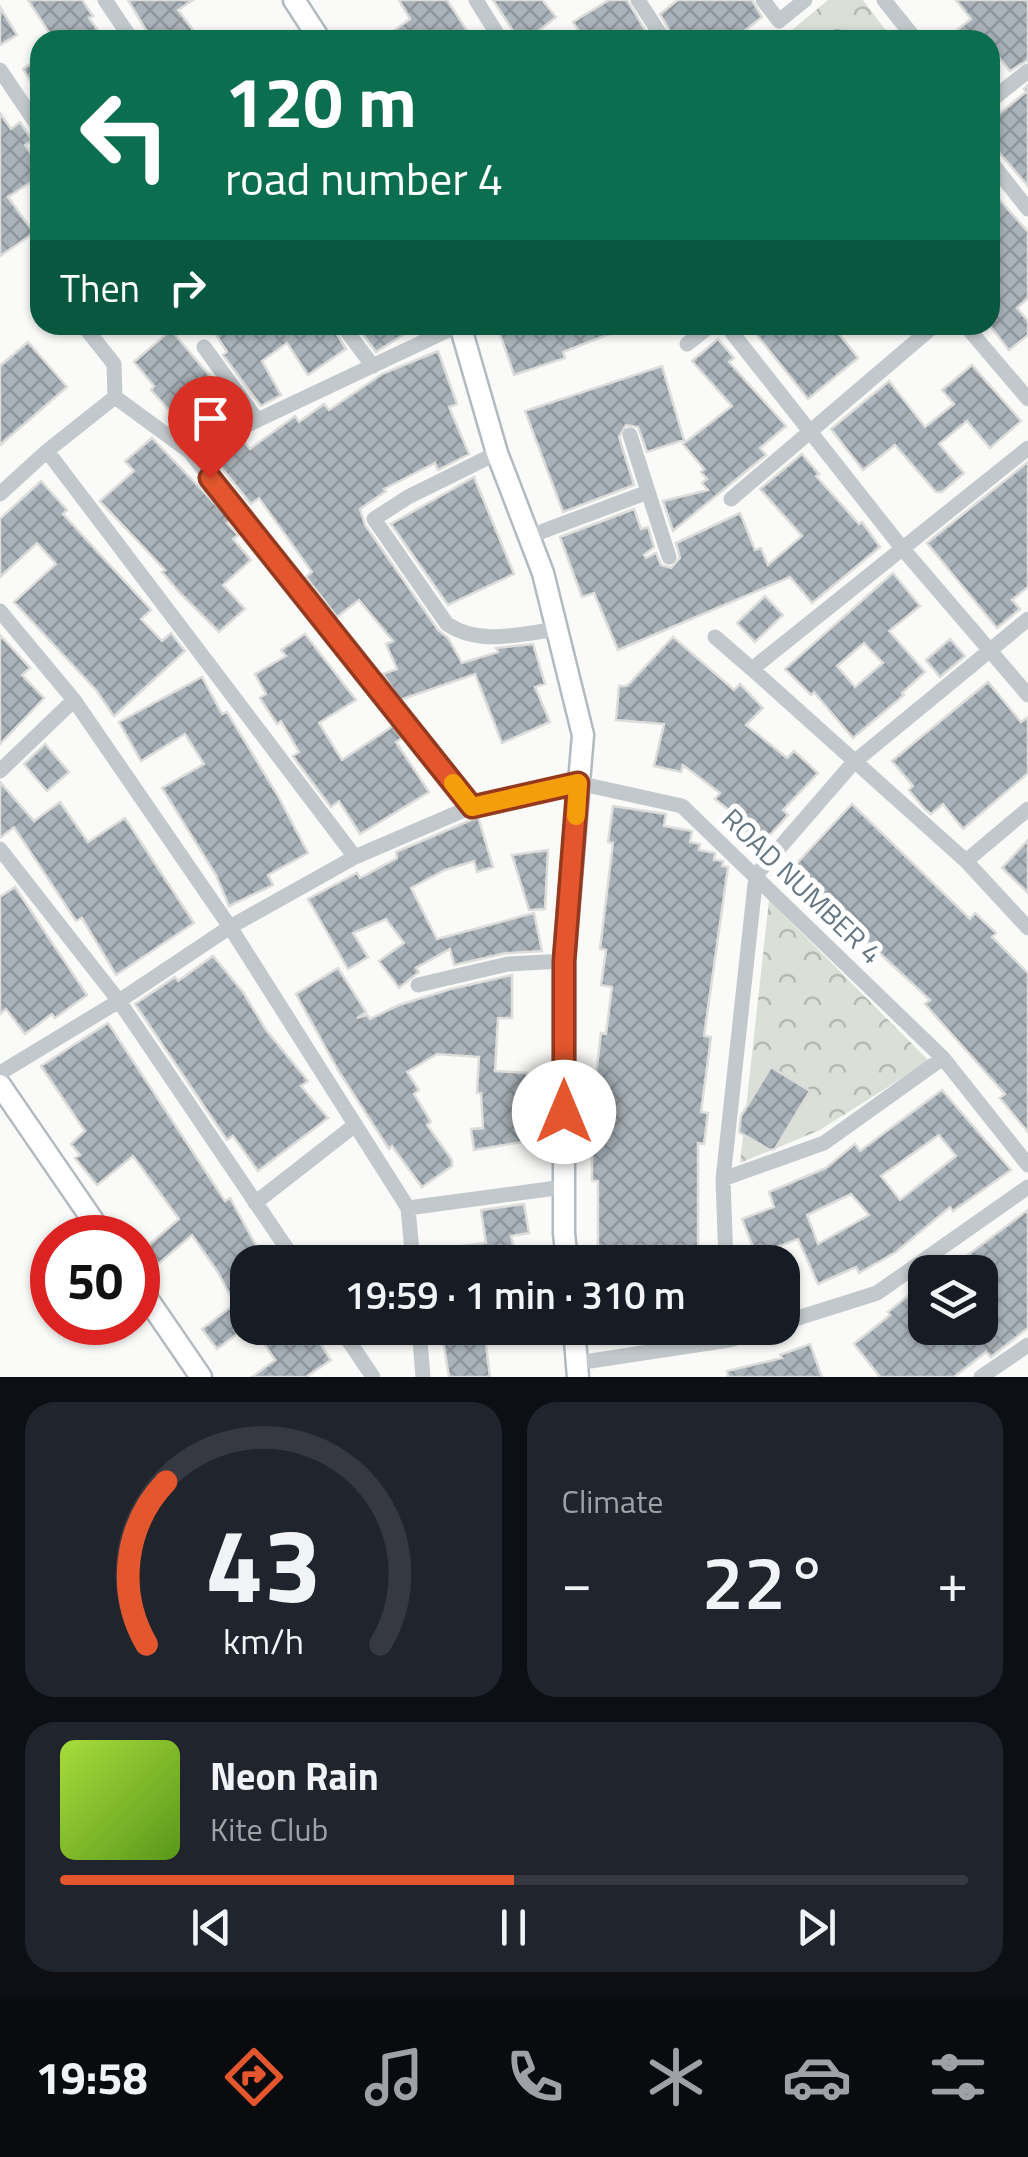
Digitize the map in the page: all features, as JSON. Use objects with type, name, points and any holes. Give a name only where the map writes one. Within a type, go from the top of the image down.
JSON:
[{"type":"main road","points":[[294,0],[314,30]]},
{"type":"main road","points":[[462,335],[497,452],[530,536],[583,734],[564,961],[566,1245]]},
{"type":"main road","points":[[0,1086],[88,1215]]},
{"type":"main road","points":[[160,1318],[200,1377]]},
{"type":"main road","points":[[576,1345],[578,1370]]},
{"type":"street","points":[[104,0],[125,30]]},
{"type":"street","points":[[476,0],[494,30]]},
{"type":"street","points":[[638,0],[658,30]]},
{"type":"street","points":[[763,0],[779,21],[805,0]]},
{"type":"street","points":[[884,0],[908,30]]},
{"type":"street","points":[[0,70],[30,114]]},
{"type":"street","points":[[1000,94],[1028,70]]},
{"type":"street","points":[[1000,174],[1028,210]]},
{"type":"street","points":[[91,335],[114,364],[115,397]]},
{"type":"street","points":[[350,335],[373,366]]},
{"type":"street","points":[[190,452],[438,335]]},
{"type":"street","points":[[687,344],[698,335]]},
{"type":"street","points":[[734,335],[902,548],[1028,695]]},
{"type":"street","points":[[730,499],[923,335]]},
{"type":"street","points":[[974,335],[1028,398]]},
{"type":"street","points":[[204,347],[257,420]]},
{"type":"street","points":[[0,494],[46,451],[115,397]]},
{"type":"street","points":[[115,397],[190,452],[472,807]]},
{"type":"street","points":[[630,435],[669,556]]},
{"type":"street","points":[[752,670],[1028,448]]},
{"type":"street","points":[[46,451],[355,857]]},
{"type":"street","points":[[497,452],[408,496],[374,518],[447,624],[461,634],[485,638],[557,629]]},
{"type":"street","points":[[530,536],[648,492]]},
{"type":"street","points":[[0,611],[6,630],[74,700],[230,927],[408,1208],[411,1245]]},
{"type":"street","points":[[726,1245],[724,1178],[756,875],[853,763],[1028,619]]},
{"type":"street","points":[[715,637],[966,861],[1028,928]]},
{"type":"street","points":[[0,771],[74,700]]},
{"type":"street","name":"ROAD NUMBER 4","points":[[0,1073],[230,927],[355,857],[472,807],[578,783],[682,806],[944,1058],[1028,1166]]},
{"type":"street","points":[[966,861],[1028,810]]},
{"type":"street","points":[[0,849],[119,1001],[284,1245]]},
{"type":"street","points":[[418,985],[508,964],[564,961]]},
{"type":"street","points":[[724,1178],[824,1143],[944,1058]]},
{"type":"street","points":[[255,1203],[355,1125]]},
{"type":"street","points":[[408,1208],[564,1187]]},
{"type":"street","points":[[800,1317],[877,1293],[1028,1187]]},
{"type":"street","points":[[351,1345],[373,1377]]},
{"type":"street","points":[[420,1345],[423,1377]]},
{"type":"street","points":[[578,1370],[683,1345]]},
{"type":"street","points":[[981,1377],[1028,1346]]},
{"type":"green space","points":[[828,0],[863,0],[886,30],[792,30]]},
{"type":"green space","points":[[769,900],[929,1061],[820,1130],[740,1163]]},
{"type":"building","points":[[28,0],[82,0],[98,30],[48,30]]},
{"type":"building","points":[[128,0],[193,0],[178,10],[193,30],[146,30]]},
{"type":"building","points":[[399,0],[447,0],[466,30],[395,30],[410,19]]},
{"type":"building","points":[[493,0],[542,0],[556,17],[540,30],[512,30]]},
{"type":"building","points":[[609,0],[627,0],[645,30],[578,30],[573,22]]},
{"type":"building","points":[[678,0],[752,0],[762,17],[746,30],[669,30],[660,14]]},
{"type":"building","points":[[956,0],[1028,0],[1028,60],[1010,71],[1000,58],[1000,30],[957,30],[971,19]]},
{"type":"building","points":[[0,7],[17,35],[0,45]]},
{"type":"building","points":[[1028,85],[1028,186],[1000,154],[1000,113],[1026,92]]},
{"type":"building","points":[[0,113],[11,129],[20,122],[30,137],[25,145],[30,152],[30,183],[8,197],[30,227],[30,236],[0,256]]},
{"type":"building","points":[[1000,200],[1028,232],[1028,298],[1017,308],[1028,321],[1028,335],[1009,350],[997,335]]},
{"type":"building","points":[[165,335],[175,335],[214,381],[172,413],[151,390],[154,386],[134,362]]},
{"type":"building","points":[[216,335],[337,335],[346,349],[308,375],[287,343],[262,361],[281,395],[261,406],[223,355],[227,352]]},
{"type":"building","points":[[363,335],[403,335],[376,352]]},
{"type":"building","points":[[500,335],[607,335],[563,352],[565,358],[514,375]]},
{"type":"building","points":[[757,335],[840,335],[858,358],[808,399]]},
{"type":"building","points":[[718,339],[734,358],[729,362],[786,426],[760,448],[766,455],[673,531],[663,501],[708,490],[702,483],[707,479],[701,472],[704,469],[683,444],[732,406],[692,361]]},
{"type":"building","points":[[28,342],[67,387],[0,445],[0,366]]},
{"type":"building","points":[[438,351],[457,404],[449,407],[469,454],[438,470],[435,463],[384,489],[360,509],[365,525],[462,663],[498,652],[496,648],[533,644],[545,684],[535,687],[550,722],[502,743],[475,674],[400,700],[383,674],[397,669],[386,644],[393,641],[359,600],[337,617],[306,577],[312,572],[259,498],[251,504],[216,461],[242,440],[250,449],[295,416],[299,422],[324,404],[329,410],[382,374]]},
{"type":"building","points":[[972,365],[1021,421],[990,448],[967,421],[939,444],[964,473],[942,492],[936,492],[895,445],[863,470],[831,429],[889,381],[925,427],[954,404],[942,390]]},
{"type":"building","points":[[662,366],[684,440],[647,452],[638,427],[626,425],[619,437],[634,485],[563,512],[525,411]]},
{"type":"building","points":[[152,438],[230,520],[227,523],[238,535],[233,539],[251,560],[223,585],[245,609],[219,632],[100,501],[134,471],[125,461]]},
{"type":"building","points":[[802,454],[819,474],[816,476],[859,524],[862,522],[880,547],[812,603],[790,577],[618,650],[594,593],[582,597],[560,537],[634,509],[641,529],[648,527],[654,547],[644,555],[646,558],[656,553],[661,565],[671,568],[680,558],[676,543],[740,513],[755,550],[761,548],[768,565],[802,536],[760,489]]},
{"type":"building","points":[[1028,462],[1028,587],[1012,600],[1020,609],[997,628],[927,543]]},
{"type":"building","points":[[474,477],[514,574],[448,605],[391,524]]},
{"type":"building","points":[[41,481],[67,510],[63,514],[151,610],[141,619],[162,641],[171,633],[185,651],[114,716],[96,690],[14,602],[56,564],[37,543],[0,577],[0,519]]},
{"type":"building","points":[[893,573],[920,606],[889,631],[925,672],[853,738],[814,692],[811,695],[785,669]],"holes":[[[864,643],[883,663],[855,687],[837,666]]]},
{"type":"building","points":[[765,596],[783,615],[755,642],[737,623]]},
{"type":"building","points":[[305,634],[356,700],[319,723],[342,760],[393,726],[402,738],[396,742],[429,792],[360,834],[339,801],[331,807],[297,762],[293,756],[299,752],[281,721],[277,724],[260,698],[266,694],[255,674],[286,656],[281,650]]},
{"type":"building","points":[[0,635],[30,668],[22,675],[44,698],[0,744]]},
{"type":"building","points":[[673,637],[734,690],[740,684],[763,708],[746,725],[787,758],[794,751],[818,773],[783,810],[788,815],[760,846],[737,825],[742,820],[715,799],[720,793],[683,765],[681,772],[654,766],[664,724],[616,720],[619,686],[627,686]]},
{"type":"building","points":[[950,639],[965,656],[940,677],[926,660]]},
{"type":"building","points":[[202,677],[222,714],[227,712],[278,796],[308,853],[268,875],[273,885],[229,906],[216,875],[162,788],[204,764],[185,734],[141,761],[119,722]]},
{"type":"building","points":[[988,682],[1021,722],[1028,717],[1028,773],[963,829],[943,804],[931,814],[924,808],[909,790],[913,786],[892,761]]},
{"type":"building","points":[[45,744],[69,772],[47,791],[24,764]]},
{"type":"building","points":[[0,782],[34,821],[60,802],[88,842],[125,818],[194,923],[116,975],[82,918],[76,921],[14,827],[0,838]]},
{"type":"building","points":[[852,804],[970,919],[975,913],[996,933],[992,937],[1028,973],[1028,1132],[1000,1098],[1005,1094],[925,1004],[930,1000],[788,873]]},
{"type":"building","points":[[613,806],[666,814],[664,826],[692,831],[690,842],[700,844],[699,850],[715,853],[714,860],[723,861],[722,866],[728,867],[704,1036],[711,1037],[701,1112],[708,1113],[704,1144],[698,1143],[698,1245],[598,1245],[598,1181],[592,1181],[592,1109],[601,1033],[606,1034],[612,987],[601,985],[606,950],[600,949],[613,843],[608,842]]},
{"type":"building","points":[[478,817],[493,867],[477,872],[474,861],[445,870],[411,888],[437,939],[534,913],[542,951],[506,953],[454,965],[450,949],[416,968],[419,972],[399,988],[379,961],[404,943],[386,919],[353,933],[368,957],[348,969],[308,899],[357,873],[360,878],[397,858],[396,852]]},
{"type":"building","points":[[1028,840],[1028,893],[1002,868]]},
{"type":"building","points":[[548,850],[545,909],[529,910],[512,855]]},
{"type":"building","points":[[15,887],[87,995],[25,1034],[6,1009],[0,1014],[0,897]]},
{"type":"building","points":[[213,956],[308,1081],[301,1086],[328,1118],[258,1171],[233,1136],[227,1140],[135,1004]]},
{"type":"building","points":[[338,968],[366,1012],[357,1018],[367,1015],[370,1019],[399,1005],[512,975],[512,1018],[498,1018],[495,1071],[527,1073],[526,1117],[518,1118],[522,1142],[474,1150],[471,1129],[483,1128],[481,1093],[477,1093],[479,1057],[437,1054],[407,1072],[419,1090],[414,1094],[431,1122],[427,1125],[452,1160],[452,1166],[422,1187],[392,1146],[389,1149],[338,1070],[296,994]]},
{"type":"building","points":[[108,1023],[225,1201],[230,1198],[256,1245],[230,1245],[230,1295],[192,1235],[160,1262],[160,1235],[179,1219],[133,1156],[97,1185],[75,1158],[80,1155],[71,1144],[85,1131],[41,1066]]},
{"type":"building","points":[[771,1067],[810,1091],[775,1149],[770,1150],[739,1132],[741,1116]]},
{"type":"building","points":[[942,1090],[1011,1170],[953,1211],[950,1207],[896,1252],[859,1273],[856,1267],[818,1284],[798,1239],[782,1245],[752,1245],[742,1219],[774,1207],[769,1192],[826,1168],[855,1144],[860,1151]],"holes":[[[939,1135],[956,1156],[900,1200],[881,1176]],[[851,1194],[869,1215],[818,1244],[807,1215]]]},
{"type":"building","points":[[524,1204],[529,1233],[511,1236],[513,1245],[470,1245],[486,1243],[481,1210]]},
{"type":"building","points":[[1028,1210],[1028,1328],[991,1357],[986,1352],[954,1377],[880,1377],[854,1344],[908,1296],[908,1345],[998,1345],[998,1255],[968,1255]]},
{"type":"building","points":[[230,1308],[230,1339],[217,1349],[202,1329]]},
{"type":"building","points":[[810,1344],[822,1377],[728,1377],[727,1371],[782,1358],[780,1355]]},
{"type":"building","points":[[265,1345],[321,1345],[331,1360],[306,1377],[252,1377],[275,1360]]},
{"type":"building","points":[[444,1345],[486,1345],[490,1377],[449,1377]]},
{"type":"slow traffic","points":[[453,783],[472,807],[578,783],[576,816]]},
{"type":"route","points":[[210,478],[472,807],[578,783],[564,961],[564,1112]]}]
